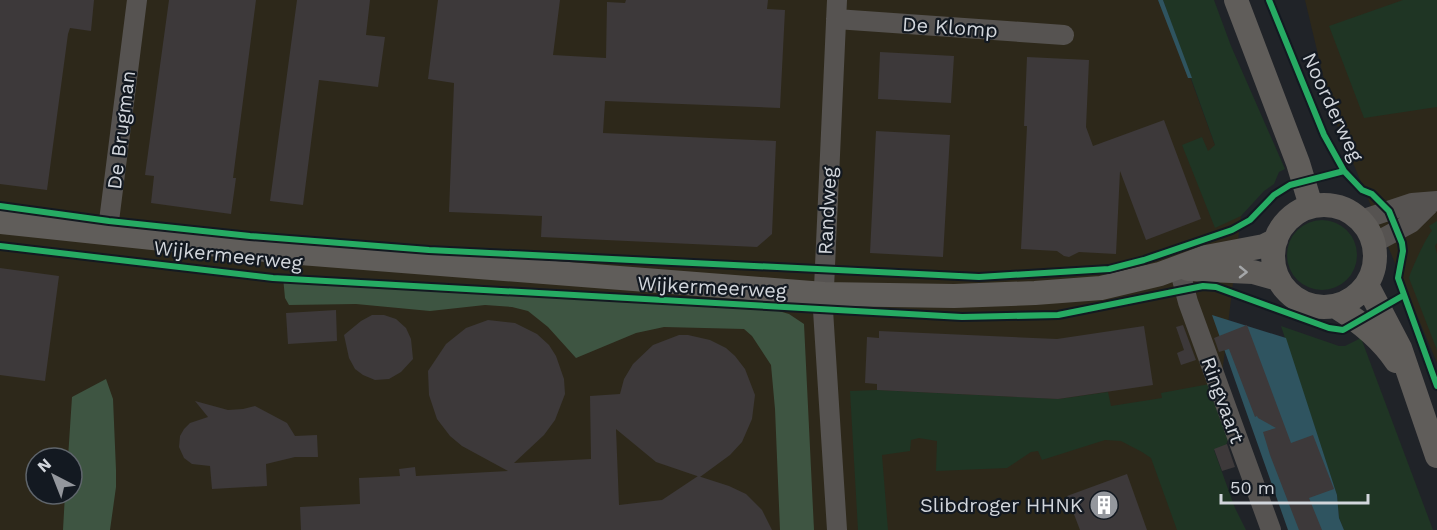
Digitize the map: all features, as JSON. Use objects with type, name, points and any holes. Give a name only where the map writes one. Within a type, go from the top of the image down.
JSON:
[{"type":"main road","points":[[1236,0],[1298,163],[1311,207]]},
{"type":"main road","points":[[1325,205],[1351,212],[1361,220],[1374,243],[1375,265],[1367,285],[1358,294],[1335,306],[1322,307],[1302,302],[1286,290],[1278,279],[1274,260],[1276,240],[1284,225],[1296,213],[1325,205]]},
{"type":"main road","name":"Wijkermeerweg","points":[[0,222],[275,251],[824,294],[962,296],[1101,288],[1179,268],[1206,257],[1264,246],[1276,240]]},
{"type":"main road","name":"Wijkermeerweg","points":[[1179,268],[1253,272],[1278,279]]},
{"type":"main road","points":[[1367,285],[1400,348],[1437,456]]},
{"type":"main road","points":[[1335,306],[1375,336],[1392,355],[1414,388]]},
{"type":"street","name":"De Brugman","points":[[105,234],[109,221],[137,0]]},
{"type":"street","name":"De Klomp","points":[[836,9],[1064,35]]},
{"type":"street","name":"Randweg","points":[[836,9],[824,294],[837,530]]},
{"type":"street","points":[[1361,220],[1412,203],[1434,202]]},
{"type":"street","points":[[1374,243],[1411,223],[1434,202]]},
{"type":"street","name":"Ringvaart","points":[[1179,268],[1188,302],[1271,530]]},
{"type":"shaded area","points":[[0,0],[1162,0],[1241,216],[1212,458],[1240,530],[0,530]]},
{"type":"shaded area","points":[[1305,0],[1437,0],[1437,363],[1332,113]]},
{"type":"green space","points":[[1163,0],[1214,0],[1231,46],[1285,169],[1279,172],[1274,184],[1264,191],[1241,216],[1215,228],[1182,145],[1202,137],[1208,151],[1215,145]]},
{"type":"green space","points":[[1403,0],[1437,0],[1437,107],[1364,118],[1329,26]]},
{"type":"green space","points":[[1322,220],[1335,223],[1347,230],[1354,242],[1357,255],[1354,268],[1347,280],[1335,287],[1322,290],[1309,287],[1297,280],[1290,268],[1287,255],[1290,242],[1297,230],[1309,223]]},
{"type":"green space","points":[[1437,221],[1435,246],[1437,254],[1437,350],[1409,278],[1426,239],[1432,231],[1429,226]]},
{"type":"green space","points":[[283,277],[772,309],[789,314],[804,324],[814,530],[780,530],[771,365],[752,336],[744,329],[664,327],[636,333],[576,358],[548,327],[528,311],[485,305],[430,311],[356,304],[289,305],[285,298]]},
{"type":"green space","points":[[1281,326],[1339,346],[1345,346],[1361,338],[1433,530],[1344,530],[1339,518],[1337,495]]},
{"type":"green space","points":[[106,379],[113,399],[116,487],[110,530],[63,530],[64,506],[84,506],[84,446],[69,446],[72,397]]},
{"type":"green space","points":[[1215,383],[1229,437],[1226,445],[1214,450],[1235,508],[1246,530],[1177,530],[1151,458],[1121,441],[1105,440],[1042,460],[1038,451],[1031,452],[1007,468],[936,471],[937,441],[919,438],[911,440],[910,451],[882,455],[888,530],[858,530],[850,391],[877,390],[1059,399],[1108,392],[1111,406],[1162,398],[1161,393]]},
{"type":"water","points":[[1158,0],[1163,0],[1192,78],[1188,78]]},
{"type":"water","points":[[1212,315],[1286,338],[1337,495],[1339,518],[1344,530],[1288,530]]},
{"type":"building","points":[[0,0],[94,0],[91,31],[70,28],[68,34],[47,190],[0,184]]},
{"type":"building","points":[[169,0],[256,0],[233,178],[236,178],[231,214],[151,203],[154,176],[145,175]]},
{"type":"building","points":[[297,0],[370,0],[366,35],[385,37],[378,87],[319,80],[303,205],[270,201]]},
{"type":"building","points":[[438,0],[560,0],[553,55],[606,58],[607,2],[768,0],[767,9],[785,10],[780,108],[605,101],[603,133],[776,141],[772,234],[757,247],[541,237],[542,216],[449,212],[454,83],[428,79]]},
{"type":"building","points":[[880,52],[954,56],[951,103],[878,99]]},
{"type":"building","points":[[1027,57],[1089,60],[1086,127],[1093,146],[1164,120],[1201,219],[1146,240],[1120,171],[1116,254],[1079,252],[1069,257],[1057,251],[1021,249],[1027,126],[1024,126]]},
{"type":"building","points":[[876,131],[950,135],[943,257],[870,253]]},
{"type":"building","points":[[0,268],[59,276],[45,381],[0,375]]},
{"type":"building","points":[[336,310],[337,341],[288,344],[286,313]]},
{"type":"building","points":[[372,315],[384,315],[396,319],[406,328],[411,339],[413,359],[401,372],[389,379],[375,380],[363,375],[355,369],[349,358],[344,335]]},
{"type":"building","points":[[488,320],[515,323],[537,334],[549,345],[556,356],[564,379],[565,394],[555,420],[544,435],[514,463],[591,459],[590,396],[620,394],[624,379],[633,364],[653,345],[679,335],[688,335],[710,340],[726,348],[745,369],[755,395],[752,419],[742,442],[730,455],[700,477],[746,494],[762,510],[772,530],[301,530],[300,507],[360,504],[359,478],[400,476],[399,469],[415,467],[416,476],[508,471],[462,446],[450,436],[437,419],[429,395],[428,371],[446,344],[466,328]],"holes":[[[616,429],[656,462],[698,476],[662,500],[619,505]]]},
{"type":"building","points":[[1183,325],[1196,360],[1181,365],[1177,353],[1184,350],[1176,327]]},
{"type":"building","points":[[1247,325],[1291,443],[1313,435],[1334,489],[1309,498],[1322,530],[1299,530],[1263,432],[1276,428],[1257,416],[1255,417],[1229,349],[1219,352],[1214,338]]},
{"type":"building","points":[[1144,326],[1153,385],[1058,399],[877,390],[877,384],[865,383],[867,337],[879,338],[879,331],[1057,339]]},
{"type":"building","points":[[195,401],[228,410],[255,406],[287,423],[295,436],[317,435],[318,457],[295,457],[266,464],[267,486],[212,489],[210,466],[192,464],[184,458],[179,447],[180,436],[184,429],[190,423],[208,417]]},
{"type":"building","points":[[1227,444],[1235,467],[1222,471],[1214,449]]},
{"type":"building","name":"Slibdroger HHNK","points":[[1127,474],[1147,530],[1080,530],[1067,496]]},
{"type":"cycle path","name":"Noorderweg","points":[[1269,0],[1324,135],[1344,171],[1362,190],[1372,194],[1389,211],[1402,243],[1403,251],[1398,278],[1437,386]]},
{"type":"cycle path","name":"Noorderweg","points":[[0,206],[109,221],[250,236],[429,250],[979,277],[1109,269],[1144,260],[1232,230],[1250,220],[1274,195],[1290,185],[1344,171]]},
{"type":"cycle path","points":[[0,246],[273,278],[962,317],[1058,315],[1203,286],[1216,287],[1329,328],[1343,330],[1404,295]]},
{"type":"place","name":"Slibdroger HHNK","points":[[1104,505]]}]
